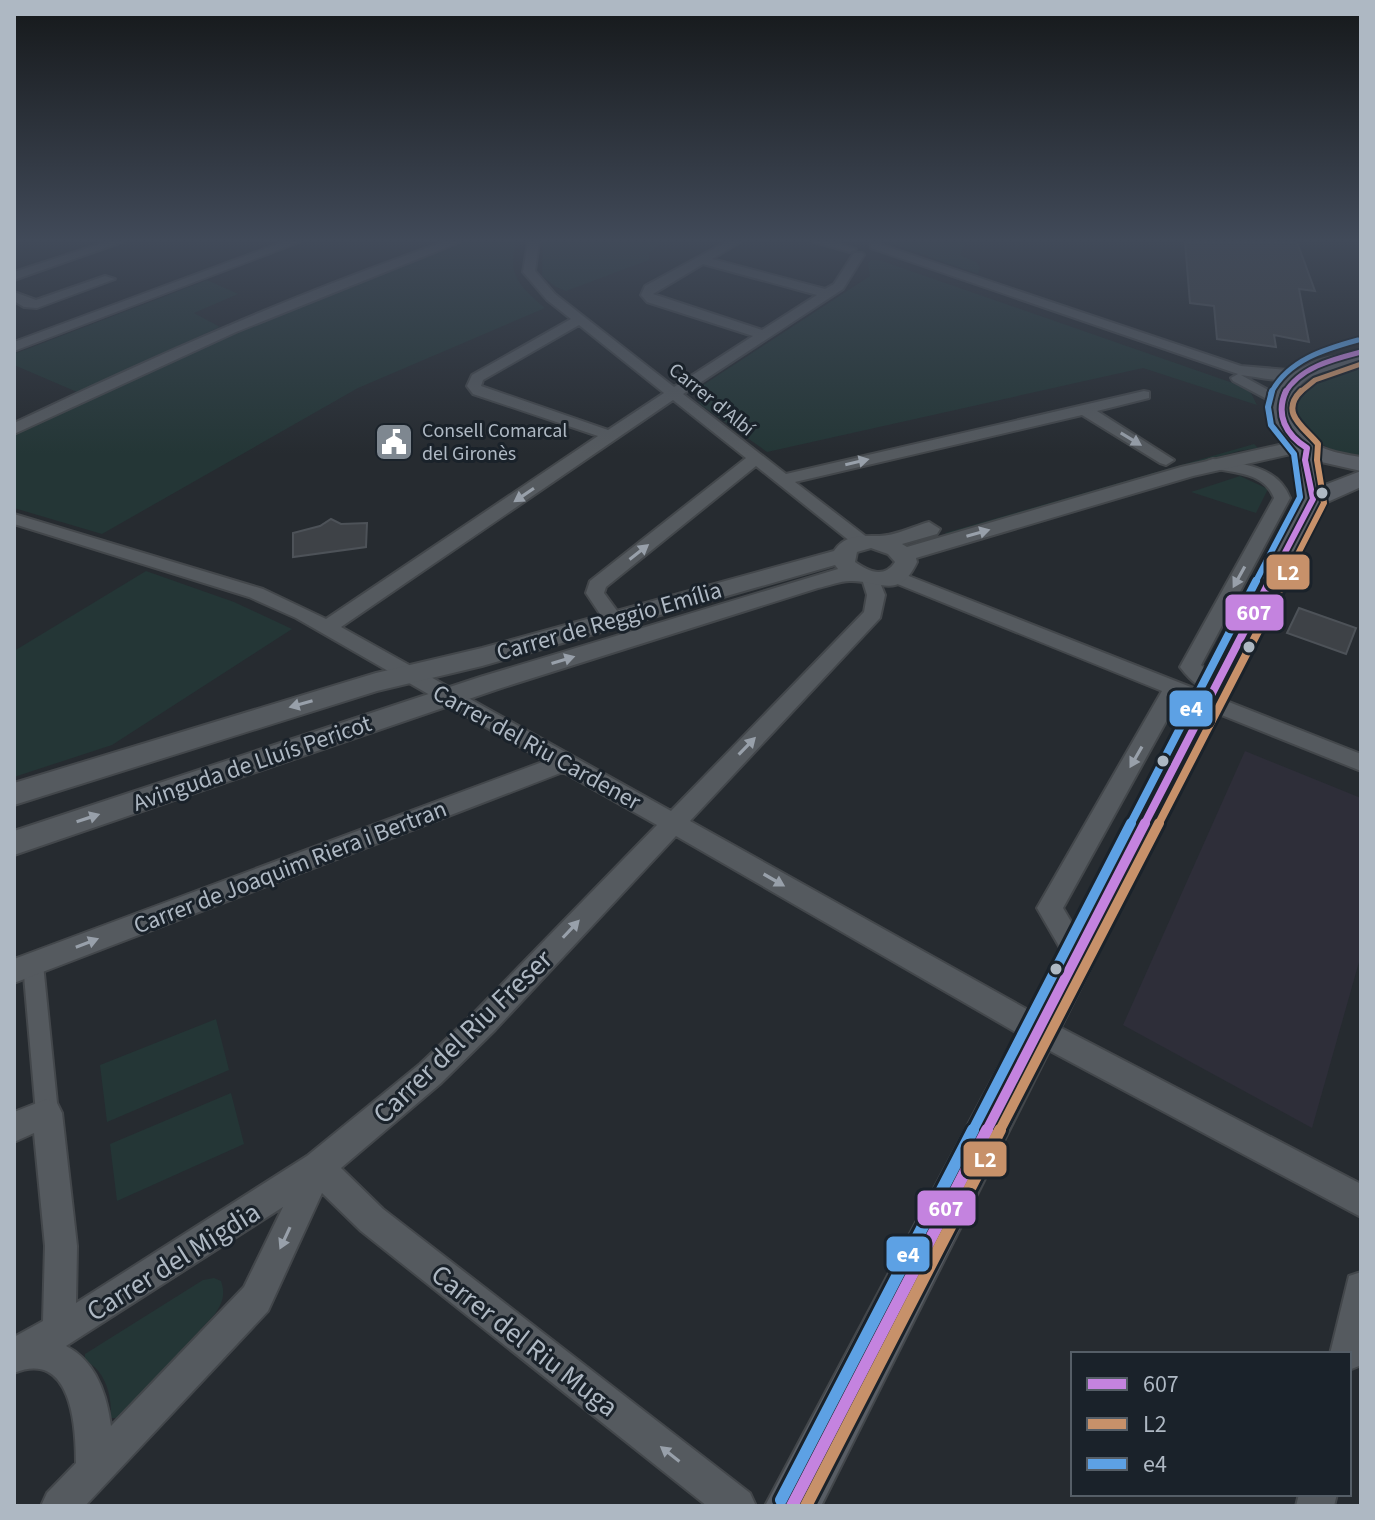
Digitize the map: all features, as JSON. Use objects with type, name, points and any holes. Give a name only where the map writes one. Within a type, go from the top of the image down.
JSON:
[{"type":"main road","points":[[1361,352],[1300,375],[1285,390],[1274,429],[1299,448],[1361,464]]},
{"type":"main road","points":[[1330,363],[1361,362]]},
{"type":"main road","points":[[1299,448],[1305,460],[1312,501]]},
{"type":"main road","points":[[792,1506],[1076,952],[1198,692],[1312,501],[1361,478]]},
{"type":"street","points":[[14,347],[105,313]]},
{"type":"street","points":[[14,429],[271,313]]},
{"type":"street","name":"Carrer d'Albí","points":[[571,313],[781,480],[871,542]]},
{"type":"street","points":[[699,313],[763,335]]},
{"type":"street","points":[[326,628],[795,313]]},
{"type":"street","points":[[1055,313],[1240,378],[1281,401]]},
{"type":"street","points":[[1066,313],[1239,370],[1300,375]]},
{"type":"street","points":[[579,320],[477,378],[474,386],[478,391],[612,436]]},
{"type":"street","points":[[781,480],[1144,395]]},
{"type":"street","points":[[1084,410],[1166,460]]},
{"type":"street","points":[[1274,429],[848,547],[856,569],[900,566],[1213,464],[1299,448]]},
{"type":"street","points":[[609,612],[595,593],[597,585],[755,459]]},
{"type":"street","points":[[1198,692],[1190,667],[1282,498],[1274,483],[1252,471],[1213,464]]},
{"type":"street","points":[[1277,509],[1312,501]]},
{"type":"street","name":"Carrer del Riu Cardener","points":[[14,519],[256,593],[326,628],[1036,1029],[1361,1201]]},
{"type":"street","points":[[871,542],[892,546],[900,566],[1361,763]]},
{"type":"street","name":"Carrer de Reggio Emília","points":[[376,682],[482,657],[609,612],[856,569]]},
{"type":"street","name":"Carrer de Reggio Emília","points":[[489,683],[856,569]]},
{"type":"street","name":"Carrer del Riu Freser","points":[[60,1506],[256,1299],[318,1167],[485,1021],[873,614],[876,595],[856,569]]},
{"type":"street","name":"Avinguda de Lluís Pericot","points":[[14,794],[376,682]]},
{"type":"street","name":"Avinguda de Lluís Pericot","points":[[14,843],[489,683]]},
{"type":"street","name":"Carrer de Joaquim Riera i Bertran","points":[[24,967],[566,762]]},
{"type":"street","points":[[24,967],[47,1113],[61,1246],[59,1332]]},
{"type":"street","points":[[14,1127],[47,1113]]},
{"type":"street","name":"Carrer del Migdia","points":[[19,1354],[207,1241],[318,1167]]},
{"type":"street","name":"Carrer del Riu Muga","points":[[318,1167],[372,1220],[737,1506]]},
{"type":"street","points":[[1347,1352],[1361,1288]]},
{"type":"street","name":"Carrer del Migdia","points":[[19,1354],[60,1360],[85,1386],[93,1412],[94,1469]]},
{"type":"shaded area","points":[[121,313],[194,313],[220,327],[77,392],[14,365],[14,354]]},
{"type":"shaded area","points":[[284,313],[533,313],[358,388],[102,534],[14,508],[14,434]]},
{"type":"shaded area","points":[[813,313],[1031,313],[1230,382],[1250,391],[1257,405],[1143,368],[767,452],[701,405],[697,399],[700,387]]},
{"type":"shaded area","points":[[1346,367],[1361,367],[1361,457],[1317,442],[1304,430],[1297,416],[1297,403],[1305,389],[1321,377]]},
{"type":"shaded area","points":[[1254,444],[1258,448],[947,535],[945,533]]},
{"type":"shaded area","points":[[1240,476],[1268,489],[1256,513],[1191,492]]},
{"type":"shaded area","points":[[146,571],[234,602],[292,629],[112,745],[14,777],[14,651]]},
{"type":"shaded area","points":[[1245,751],[1361,798],[1361,955],[1312,1128],[1123,1025]]},
{"type":"shaded area","points":[[216,1019],[229,1070],[107,1122],[100,1065]]},
{"type":"shaded area","points":[[231,1093],[244,1144],[117,1201],[110,1144]]},
{"type":"shaded area","points":[[214,1278],[221,1281],[223,1291],[215,1314],[118,1418],[111,1418],[103,1377],[85,1361],[85,1354],[203,1280]]},
{"type":"building","points":[[1215,313],[1304,313],[1309,342],[1274,335],[1276,347],[1217,339]]},
{"type":"building","points":[[331,519],[341,524],[367,523],[366,547],[293,557],[293,533],[320,526]]},
{"type":"building","points":[[1299,608],[1356,628],[1346,654],[1287,633]]},
{"type":"transit line","name":"e4","points":[[781,1500],[1300,497],[1294,454],[1271,425],[1268,407],[1272,391],[1280,377],[1293,366],[1325,350],[1358,340]]},
{"type":"transit line","name":"607","points":[[792,1506],[1313,499],[1305,460],[1307,448],[1290,434],[1281,415],[1281,401],[1286,389],[1307,371],[1361,352]]},
{"type":"transit line","name":"L2","points":[[806,1506],[1324,503],[1317,460],[1318,444],[1293,417],[1292,405],[1296,396],[1315,380],[1361,364]]},
{"type":"place","name":"Consell Comarcal del Gironès","points":[[394,442]]}]
